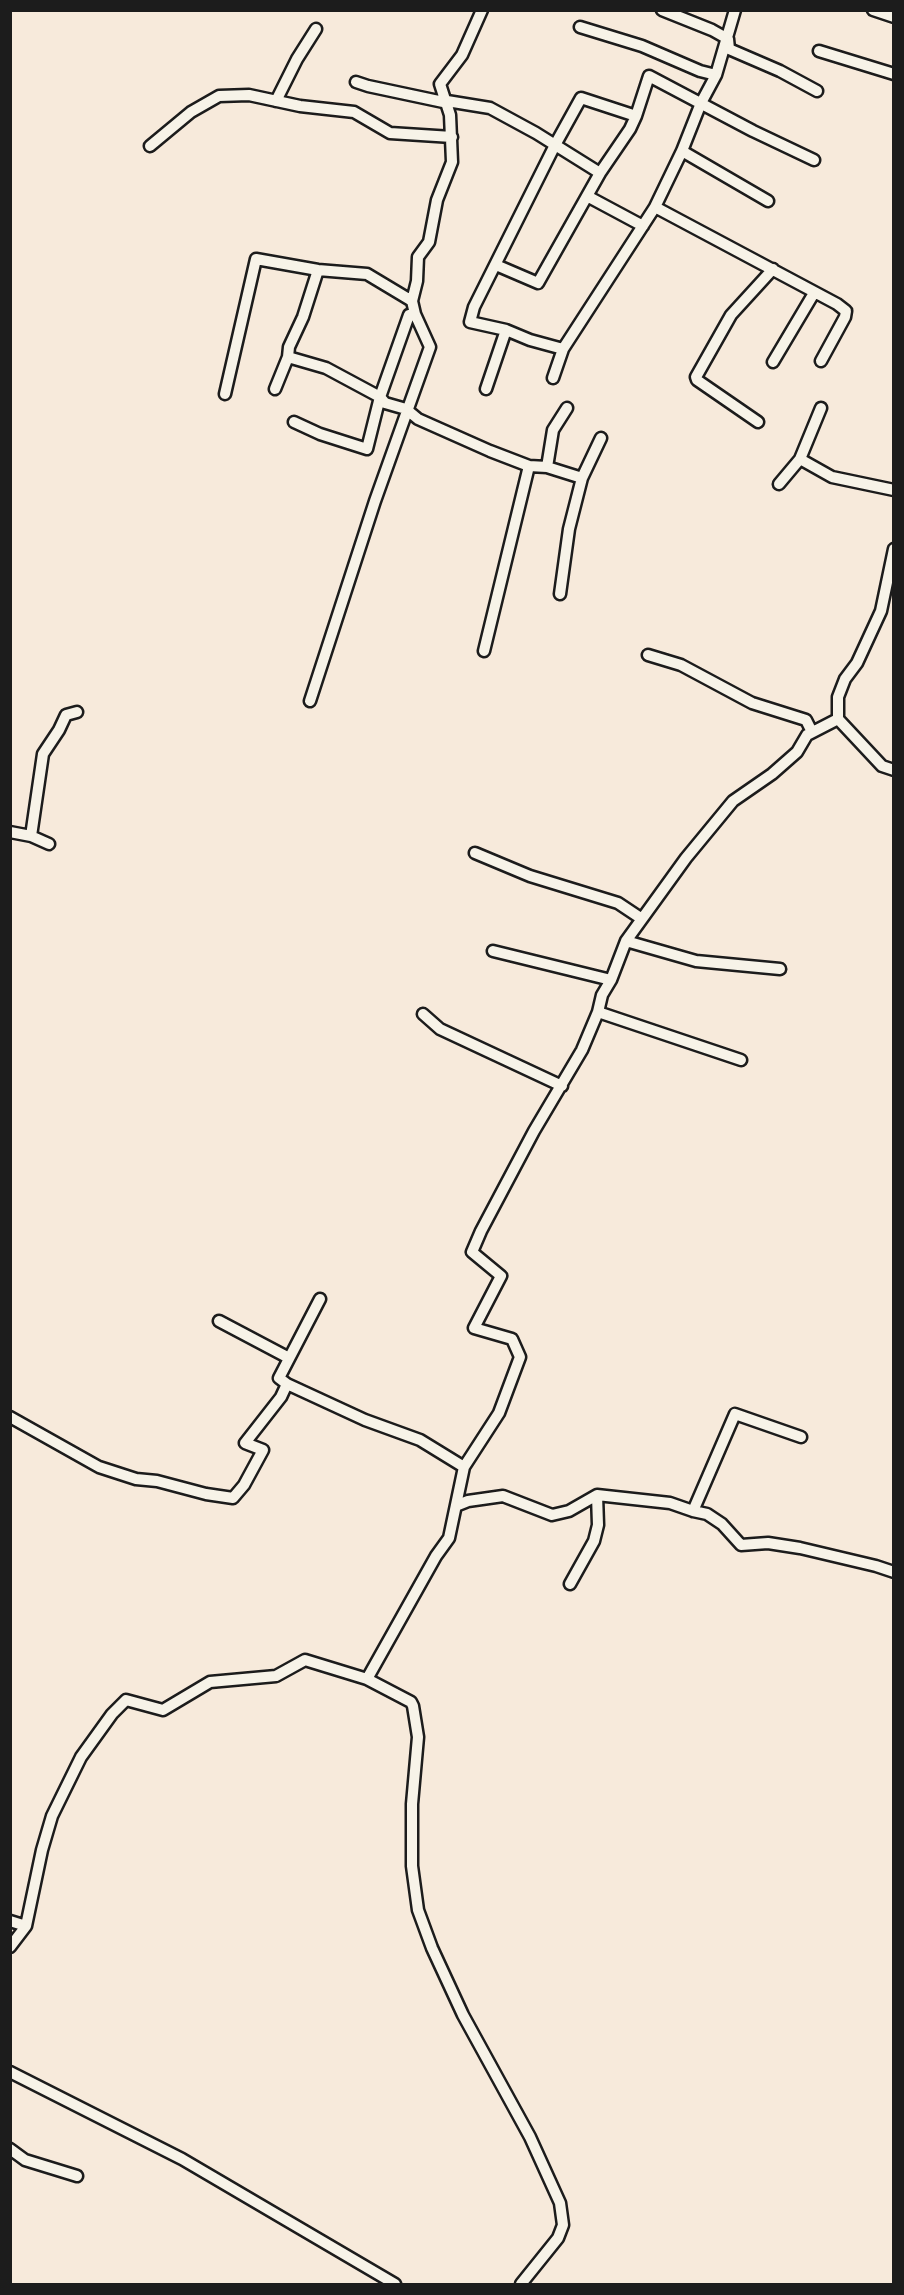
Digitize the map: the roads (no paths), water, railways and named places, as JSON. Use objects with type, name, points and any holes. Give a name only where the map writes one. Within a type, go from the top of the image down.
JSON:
[{"type":"street","points":[[310,701],[375,501],[409,412],[430,347],[415,314],[412,301],[417,281],[418,257],[429,242],[437,200],[452,162],[453,137],[447,102],[440,84],[462,55],[482,10]]},
{"type":"street","points":[[662,10],[728,39]]},
{"type":"street","points":[[553,378],[563,349],[655,207],[701,103],[716,75],[735,10]]},
{"type":"street","points":[[873,10],[894,17]]},
{"type":"street","points":[[580,27],[642,46],[716,75]]},
{"type":"street","points":[[276,101],[297,59],[316,29]]},
{"type":"street","points":[[728,39],[729,49],[780,71],[817,91]]},
{"type":"street","points":[[819,51],[894,74]]},
{"type":"street","points":[[496,265],[538,283],[600,173],[636,116],[648,76],[814,160]]},
{"type":"street","points":[[356,82],[368,87],[490,108],[600,173]]},
{"type":"street","points":[[150,146],[191,112],[219,96],[249,95],[300,106],[354,112],[390,133],[453,137]]},
{"type":"street","points":[[563,349],[530,340],[506,330],[470,322],[474,307],[581,98],[636,116]]},
{"type":"street","points":[[681,151],[768,201]]},
{"type":"street","points":[[587,196],[643,226]]},
{"type":"street","points":[[655,207],[773,269],[846,311],[821,361]]},
{"type":"street","points":[[225,394],[256,259],[318,270],[367,274],[412,301]]},
{"type":"street","points":[[758,422],[697,380],[696,377],[731,315],[773,269]]},
{"type":"street","points":[[275,389],[288,357],[289,347],[303,317],[318,270]]},
{"type":"street","points":[[773,362],[814,293]]},
{"type":"street","points":[[294,422],[320,434],[367,449],[380,397],[409,315],[415,314]]},
{"type":"street","points":[[486,389],[506,330]]},
{"type":"street","points":[[288,357],[326,368],[380,397],[385,403],[406,409],[418,419],[490,451],[529,466],[547,467],[582,477]]},
{"type":"street","points":[[547,467],[553,430],[567,408]]},
{"type":"street","points":[[779,484],[800,459],[821,408]]},
{"type":"street","points":[[560,594],[569,529],[582,477],[601,438]]},
{"type":"street","points":[[800,459],[832,477],[894,490]]},
{"type":"street","points":[[484,651],[529,466]]},
{"type":"street","points":[[894,549],[881,611],[838,697],[838,719],[882,766],[894,770]]},
{"type":"street","points":[[648,655],[681,665],[752,703],[806,720],[812,732]]},
{"type":"street","points":[[31,836],[43,754],[66,715],[77,712]]},
{"type":"street","points":[[367,1679],[436,1556],[449,1538],[458,1505],[464,1467],[499,1413],[520,1357],[512,1339],[474,1328],[501,1275],[472,1252],[534,1131],[582,1050],[598,1012],[602,995],[611,980],[626,941],[686,858],[733,801],[772,774],[796,752],[807,735],[838,719]]},
{"type":"street","points":[[10,832],[31,836],[49,844]]},
{"type":"street","points":[[475,853],[530,876],[618,903],[642,919]]},
{"type":"street","points":[[626,941],[696,961],[780,969]]},
{"type":"street","points":[[493,951],[611,980]]},
{"type":"street","points":[[598,1012],[741,1060]]},
{"type":"street","points":[[423,1014],[440,1029],[562,1086]]},
{"type":"street","points":[[320,1299],[279,1378],[287,1384],[365,1420],[420,1440],[464,1467]]},
{"type":"street","points":[[219,1321],[289,1358]]},
{"type":"street","points":[[10,1417],[99,1467],[136,1479],[157,1481],[206,1494],[232,1498],[244,1485],[263,1450],[245,1443],[281,1397],[287,1384]]},
{"type":"street","points":[[693,1511],[735,1414],[801,1437]]},
{"type":"street","points":[[458,1505],[468,1501],[503,1496],[552,1515],[560,1515],[597,1495],[670,1503],[707,1514],[722,1524],[741,1545],[768,1543],[800,1548],[894,1572]]},
{"type":"street","points":[[570,1584],[594,1541],[598,1525],[597,1495]]},
{"type":"street","points":[[10,1947],[26,1926],[42,1850],[52,1816],[81,1757],[112,1714],[126,1700],[163,1710],[210,1682],[276,1676],[305,1660],[367,1679],[411,1702],[417,1737],[412,1804],[412,1866],[418,1910],[463,2015],[530,2137],[560,2203],[563,2225],[558,2238],[522,2284]]},
{"type":"street","points":[[10,1921],[26,1926]]},
{"type":"street","points":[[10,2072],[182,2159],[396,2284]]},
{"type":"street","points":[[10,2149],[25,2160],[77,2176]]}]
